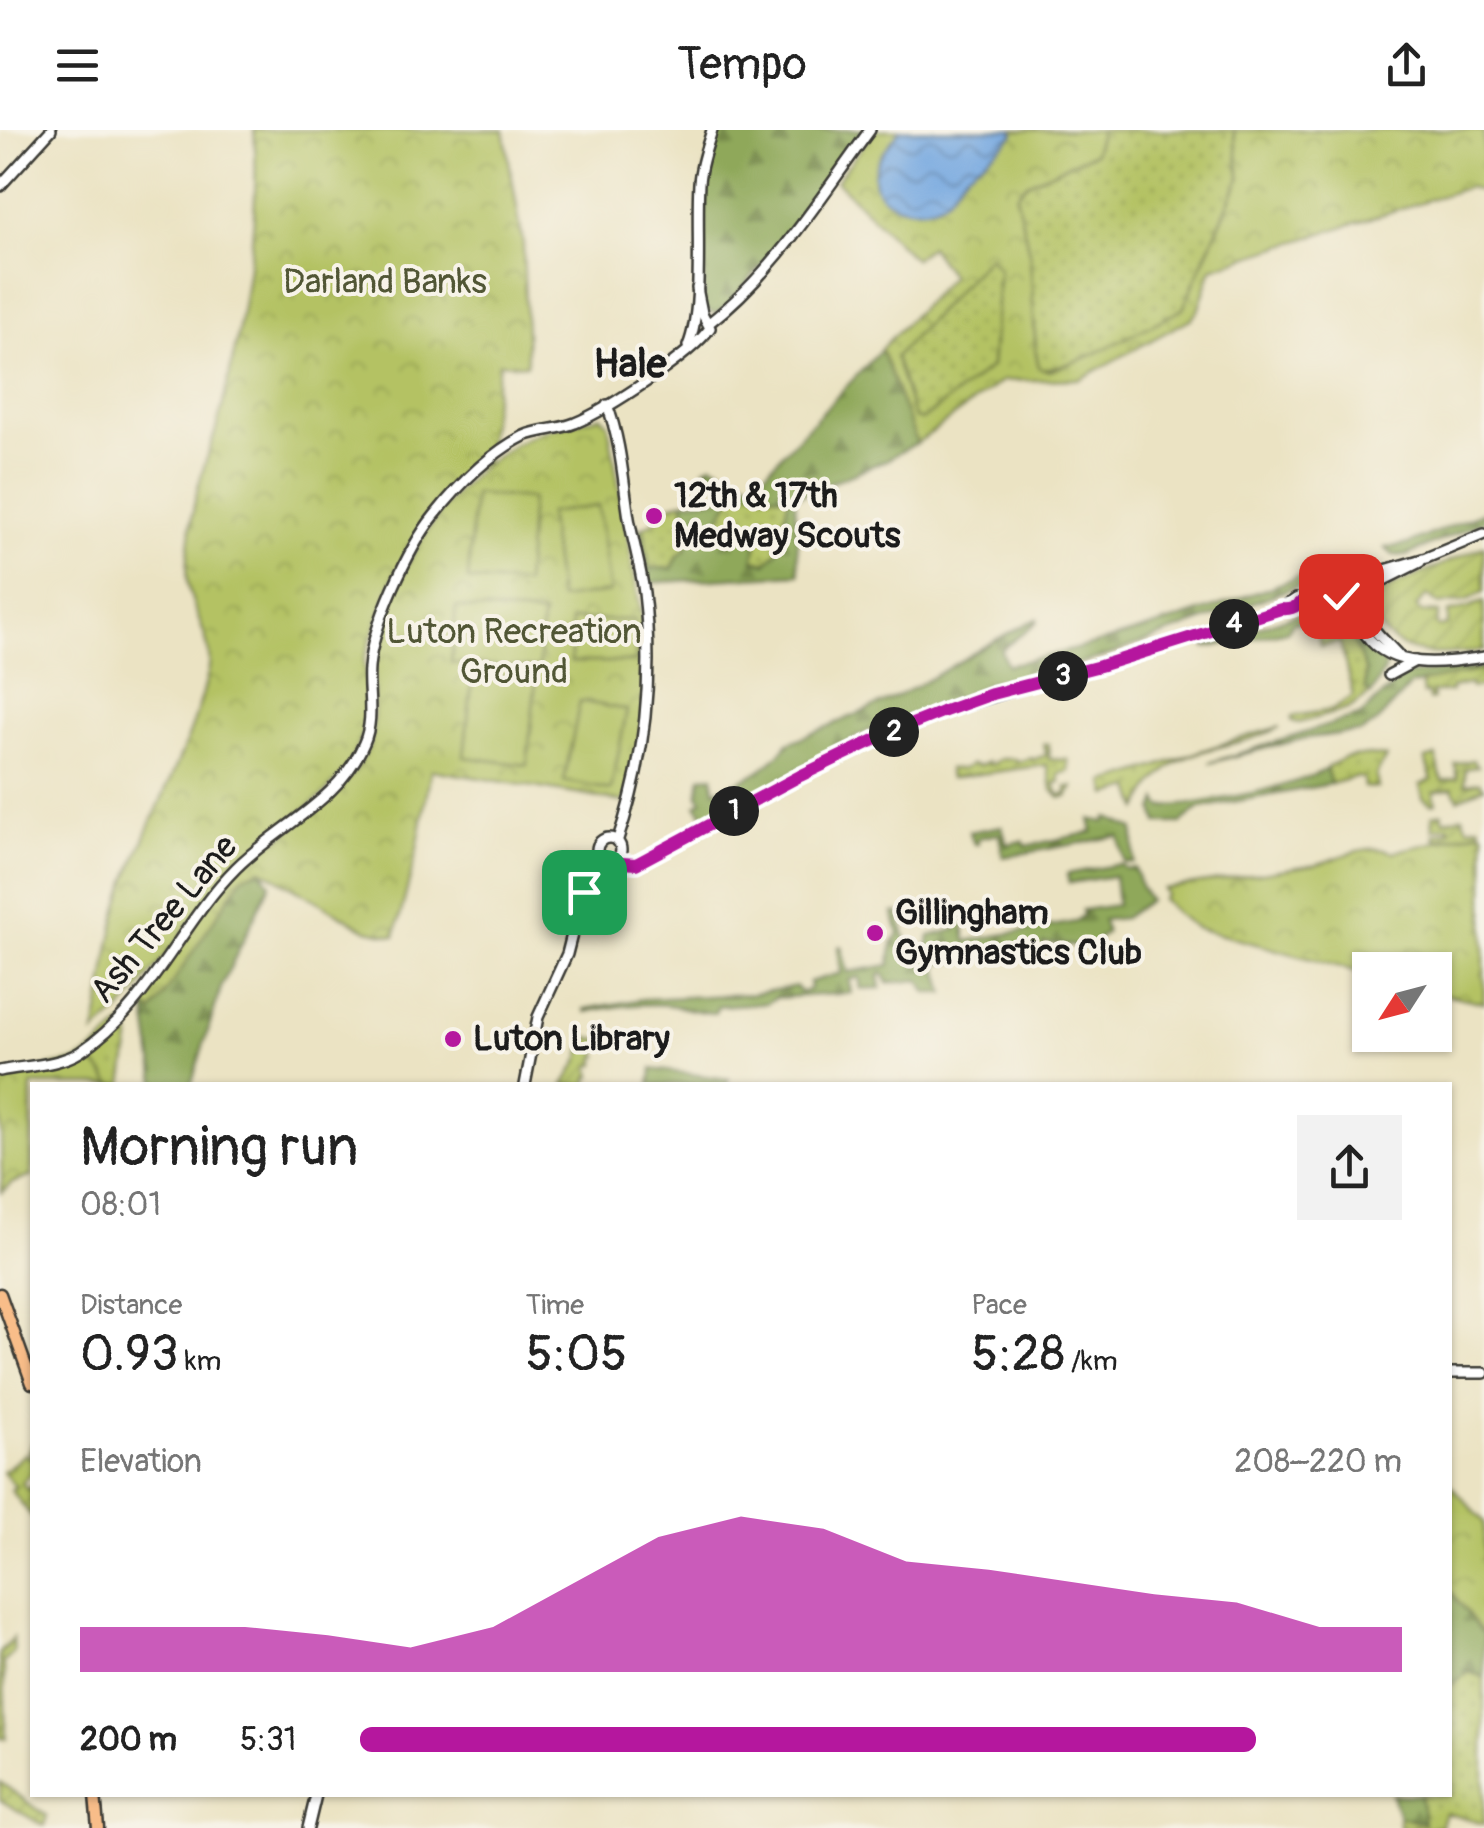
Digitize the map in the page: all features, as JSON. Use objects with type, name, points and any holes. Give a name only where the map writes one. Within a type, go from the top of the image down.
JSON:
[{"type":"main road","points":[[0,1294],[30,1377]]},
{"type":"main road","points":[[96,1797],[98,1828]]},
{"type":"street","points":[[0,186],[51,130]]},
{"type":"street","points":[[696,330],[699,180],[712,130]]},
{"type":"street","points":[[696,330],[699,318],[707,321],[727,310],[773,259],[870,130]]},
{"type":"street","points":[[696,330],[709,331],[697,288]]},
{"type":"street","name":"Ash Tree Lane","points":[[0,1071],[76,1054],[93,1042],[148,988],[179,940],[235,869],[334,789],[365,742],[372,652],[412,550],[432,518],[463,483],[528,434],[578,422],[606,406],[686,353],[696,330]]},
{"type":"street","points":[[586,886],[612,862],[646,712],[648,634],[643,588],[614,423],[606,406]]},
{"type":"street","points":[[597,854],[602,860],[636,864],[800,776],[942,712],[1281,609],[1290,601],[1325,594],[1348,576],[1426,558],[1484,534]]},
{"type":"street","points":[[1325,594],[1357,600],[1426,558]]},
{"type":"street","points":[[1358,576],[1364,581],[1363,604],[1369,623],[1399,656]]},
{"type":"street","points":[[1341,585],[1360,626],[1386,656],[1446,663],[1484,658]]},
{"type":"street","points":[[1389,674],[1416,661]]},
{"type":"street","points":[[526,1082],[538,1017],[568,954],[598,846],[626,813]]},
{"type":"street","points":[[605,839],[636,858],[648,857]]},
{"type":"street","points":[[1452,1373],[1484,1373]]},
{"type":"street","points":[[308,1828],[316,1797]]},
{"type":"green space","name":"Darland Banks","points":[[254,130],[504,130],[523,243],[527,360],[526,365],[499,363],[485,462],[460,478],[441,499],[393,578],[364,659],[368,702],[361,738],[347,768],[322,796],[242,858],[235,869],[310,815],[359,765],[371,739],[376,656],[384,624],[409,562],[446,505],[468,480],[521,441],[601,416],[608,423],[642,619],[643,717],[635,770],[624,802],[431,770],[416,855],[395,936],[367,930],[261,869],[243,876],[153,1012],[141,1002],[204,908],[124,1008],[95,1033],[123,892],[191,729],[208,673],[209,651],[188,585],[188,555],[196,495],[222,408],[243,305],[255,199]]},
{"type":"green space","points":[[718,130],[864,130],[780,244],[729,304],[715,314],[704,308],[706,166]]},
{"type":"green space","points":[[875,130],[1101,130],[1094,153],[1027,183],[1016,195],[1030,257],[1036,353],[1039,368],[1050,371],[1092,355],[1183,309],[1240,178],[1234,130],[1484,130],[1484,192],[1469,187],[1212,268],[1192,318],[1080,379],[1002,381],[917,443],[881,349],[951,276],[930,246],[914,259],[836,181]],"holes":[[[989,256],[999,268],[991,367],[922,420],[914,418],[895,357]]]},
{"type":"green space","points":[[1101,130],[1234,130],[1240,177],[1183,309],[1088,356],[1068,364],[1039,368],[1016,195],[1027,183],[1094,153]]},
{"type":"green space","points":[[1016,195],[1030,257],[1036,353],[991,367],[999,268],[989,256],[895,357],[882,351],[917,443],[795,497],[799,574],[645,583],[634,531],[643,528],[649,568],[672,569],[687,548],[684,501],[721,498],[718,475],[705,468],[712,464],[754,484],[951,276],[930,246],[924,250],[915,244]],"holes":[[[730,491],[789,497],[777,552],[766,563],[754,560],[758,532],[727,525],[718,530],[716,523],[731,499]]]},
{"type":"green space","points":[[989,255],[999,268],[991,367],[922,420],[914,418],[895,357]]},
{"type":"green space","points":[[730,491],[789,497],[777,552],[766,564],[754,561],[750,530],[727,525],[718,530],[716,523],[731,499]]},
{"type":"green space","points":[[474,494],[531,499],[525,584],[468,580]]},
{"type":"green space","points":[[684,501],[687,548],[672,569],[649,568],[643,528],[664,515],[661,507]]},
{"type":"green space","points":[[598,506],[610,592],[559,599],[548,513]]},
{"type":"green space","points":[[1484,512],[1484,521],[1406,556],[1393,555],[1385,548],[1408,544]]},
{"type":"green space","points":[[1484,546],[1484,592],[1439,605],[1427,595],[1416,607],[1421,612],[1439,613],[1439,627],[1448,625],[1448,613],[1484,602],[1484,650],[1424,653],[1397,644],[1386,634],[1374,613],[1374,602],[1380,592]]},
{"type":"green space","points":[[1306,574],[1309,582],[1109,655],[1048,673],[990,682],[961,697],[872,729],[718,814],[705,817],[696,805],[702,801],[698,795],[701,777],[713,776],[715,790],[745,778],[765,767],[788,743],[906,692],[1037,619],[1001,650],[1007,665],[1158,626]]},
{"type":"green space","points":[[1333,602],[1345,607],[1356,631],[1387,666],[1371,694],[1365,689],[1366,672],[1340,607],[1314,621],[1293,623],[1288,631],[1206,648],[1205,645]]},
{"type":"green space","name":"Luton Recreation Ground","points":[[456,607],[542,615],[539,668],[451,663]]},
{"type":"green space","points":[[1334,607],[1341,607],[1366,672],[1365,689],[1371,694],[1348,709],[1299,723],[1292,721],[1292,716],[1332,710],[1353,696],[1340,642],[1321,646],[1314,621]]},
{"type":"green space","points":[[571,620],[635,620],[636,662],[571,662]]},
{"type":"green space","points":[[1484,667],[1411,685],[1376,723],[1361,732],[1306,738],[1209,763],[1361,715],[1404,675]]},
{"type":"green space","points":[[1484,670],[1484,686],[1471,688],[1469,684],[1451,688],[1451,692],[1432,692],[1433,699],[1429,700],[1428,693],[1423,694],[1421,682]]},
{"type":"green space","points":[[473,672],[536,680],[527,765],[464,757]]},
{"type":"green space","points":[[580,701],[627,710],[611,790],[564,781]]},
{"type":"green space","points":[[1280,727],[1184,759],[1153,786],[1139,809],[1132,788],[1108,795],[1105,782]]},
{"type":"green space","points":[[1044,744],[1049,744],[1049,759],[1068,760],[1069,771],[1059,774],[1060,782],[1055,783],[1059,795],[1067,794],[1067,787],[1073,787],[1068,797],[1060,798],[1052,789],[1047,765],[950,778],[948,769],[1046,755]]},
{"type":"green space","points":[[1436,756],[1442,781],[1458,778],[1455,764],[1473,760],[1478,766],[1465,769],[1465,784],[1480,782],[1484,787],[1458,799],[1453,788],[1434,792],[1436,803],[1431,804],[1423,798],[1420,785],[1432,780],[1425,759]]},
{"type":"green space","points":[[1386,757],[1376,775],[1378,788],[1364,787],[1363,778],[1331,784],[1327,779],[1327,767],[1344,758]]},
{"type":"green space","points":[[1326,769],[1331,784],[1200,808],[1181,823],[1158,823],[1154,811],[1158,800],[1162,807],[1223,798],[1291,783]]},
{"type":"green space","points":[[1442,813],[1444,820],[1463,816],[1468,827],[1479,825],[1481,831],[1435,840],[1434,834],[1450,830],[1449,826],[1433,829],[1432,815]]},
{"type":"green space","points":[[1107,817],[1134,829],[1134,862],[1124,863],[1119,836],[1003,857],[999,834],[978,838],[978,844],[974,844],[969,832],[1002,826],[1007,844],[1023,841],[1026,846],[1093,832],[1090,819],[1105,822]]},
{"type":"green space","points":[[1484,833],[1484,1003],[1452,996],[1452,952],[1352,952],[1352,970],[1196,928],[1162,899],[1166,894],[1163,889],[1317,864],[1363,850],[1393,852]]},
{"type":"green space","points":[[1120,864],[1126,869],[1135,868],[1149,900],[1124,918],[1103,920],[1106,933],[1098,939],[1097,948],[1043,943],[1042,950],[1037,951],[1034,945],[1001,949],[998,943],[961,953],[961,961],[937,964],[945,993],[927,993],[920,980],[888,983],[883,973],[879,975],[881,988],[861,989],[859,977],[849,980],[851,993],[718,1006],[715,1013],[667,1005],[586,1012],[585,1009],[642,999],[753,994],[796,986],[801,993],[810,989],[809,982],[841,973],[841,946],[848,972],[890,965],[892,943],[899,934],[893,913],[899,913],[908,949],[928,946],[930,936],[957,929],[955,911],[962,910],[966,941],[1075,922],[1083,915],[1082,910],[1117,905],[1114,876],[1069,883],[1067,874]]},
{"type":"green space","points":[[261,869],[270,884],[222,985],[192,1082],[156,1082],[145,1004],[153,1011],[243,875]]},
{"type":"green space","points":[[122,1025],[131,1035],[123,1082],[110,1082],[88,1055]]},
{"type":"green space","points":[[586,1037],[599,1039],[596,1065],[590,1066],[592,1077],[588,1077],[588,1082],[566,1082],[579,1060]]},
{"type":"green space","points":[[88,1055],[110,1082],[30,1082],[30,1177],[12,1183],[2,1192],[0,1076],[77,1061]]},
{"type":"green space","points":[[652,1069],[729,1079],[728,1082],[650,1082]]},
{"type":"green space","points":[[25,1454],[30,1475],[22,1482],[30,1488],[30,1514],[3,1472]]},
{"type":"green space","points":[[1452,1486],[1484,1522],[1484,1635],[1452,1593]]},
{"type":"green space","points":[[1452,1593],[1484,1635],[1484,1677],[1469,1672],[1452,1684]]},
{"type":"green space","points":[[13,1638],[14,1653],[4,1662],[6,1739],[0,1738],[0,1653]]},
{"type":"green space","points":[[1469,1672],[1484,1677],[1484,1824],[1445,1813],[1440,1827],[1443,1828],[1399,1828],[1399,1817],[1423,1823],[1420,1797],[1452,1797],[1452,1684]]},
{"type":"green space","points":[[0,1782],[47,1816],[44,1826],[0,1800]]},
{"type":"green space","points":[[1393,1797],[1420,1797],[1424,1823],[1399,1817]]},
{"type":"water","points":[[900,130],[1013,130],[1014,134],[966,174],[945,200],[934,206],[914,208],[884,198],[874,181],[879,158]]},
{"type":"place","name":"12th & 17th Medway Scouts","points":[[654,516]]},
{"type":"place","name":"Gillingham Gymnastics Club","points":[[875,933]]},
{"type":"place","name":"Luton Library","points":[[453,1039]]},
{"type":"district","name":"Hale","points":[[630,364]]},
{"type":"route","points":[[584,892],[609,862],[636,864],[800,776],[942,712],[1281,609],[1290,610],[1302,601],[1325,594],[1341,596]]}]
